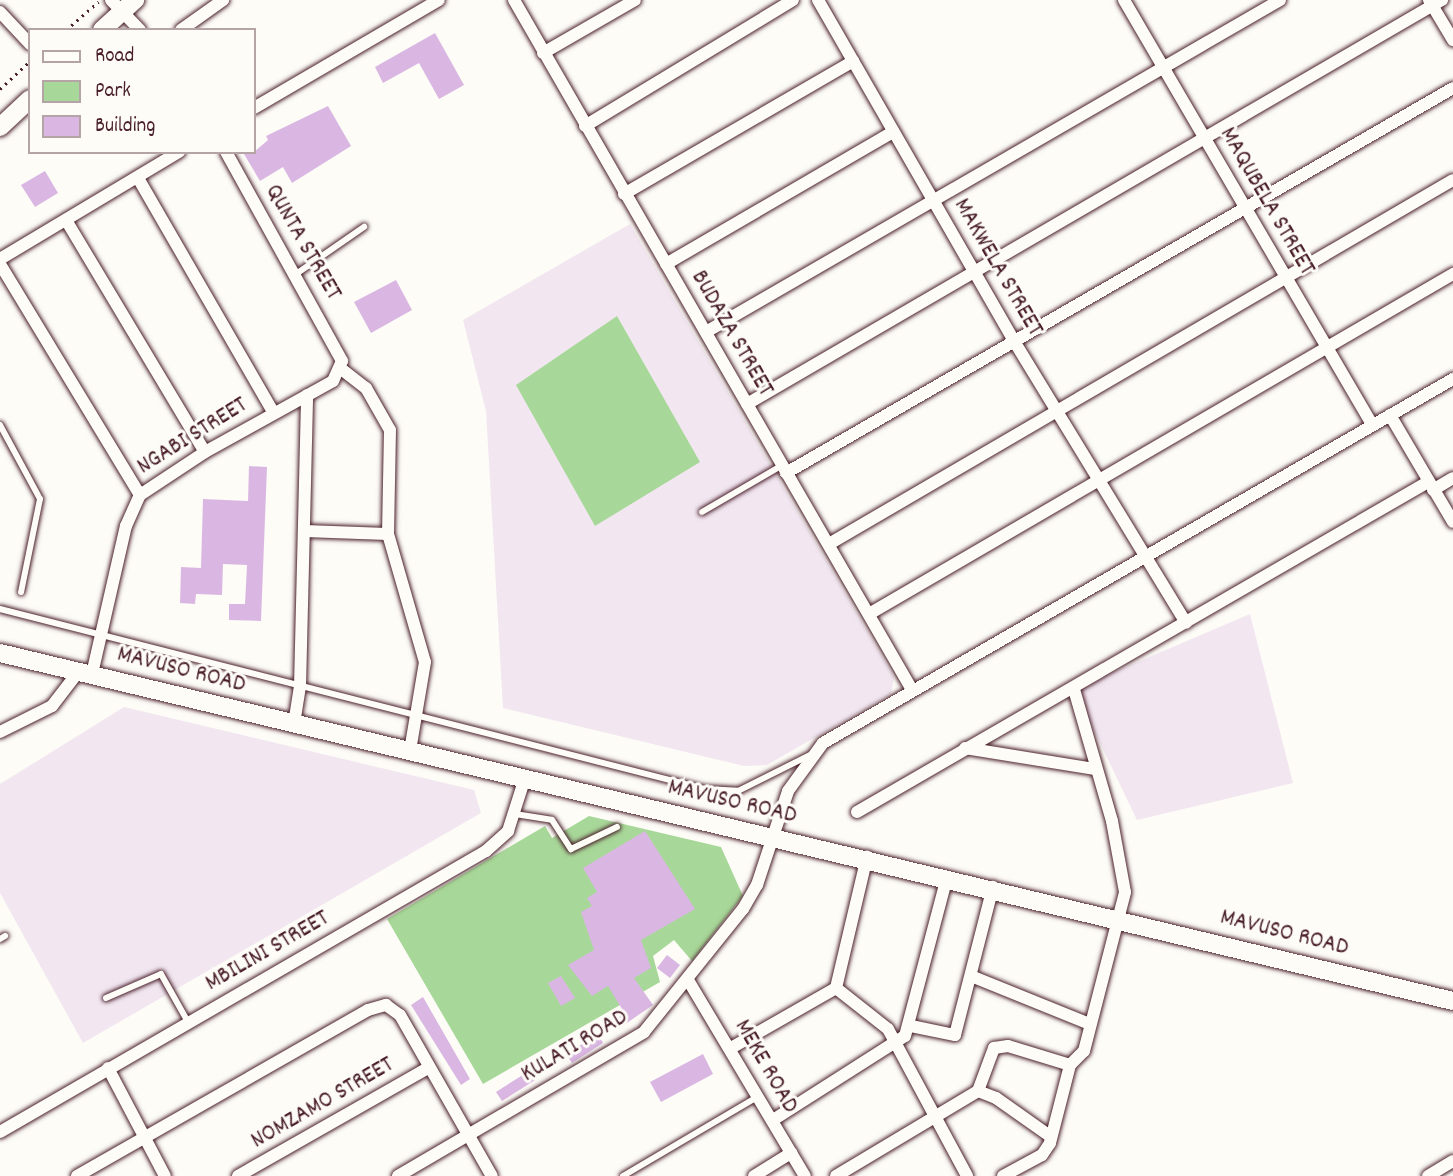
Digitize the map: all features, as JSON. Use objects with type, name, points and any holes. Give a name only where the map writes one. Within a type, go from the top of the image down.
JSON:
[{"type":"street","points":[[184,28],[223,0]]},
{"type":"street","points":[[256,107],[439,0]]},
{"type":"street","name":"BUDAZA STREET","points":[[514,0],[912,690]]},
{"type":"street","points":[[543,53],[635,0]]},
{"type":"street","points":[[585,126],[793,0]]},
{"type":"street","name":"MAKWELA STREET","points":[[818,0],[1014,341],[1186,623]]},
{"type":"street","name":"MAQUBELA STREET","points":[[1124,0],[1372,425]]},
{"type":"street","points":[[706,332],[1280,0]]},
{"type":"street","points":[[747,404],[1434,2],[1453,40]]},
{"type":"street","points":[[104,28],[122,4],[139,28]]},
{"type":"street","points":[[0,12],[28,42]]},
{"type":"street","points":[[624,194],[853,61]]},
{"type":"street","points":[[784,469],[1014,341],[1453,88]]},
{"type":"street","points":[[1,125],[28,101]]},
{"type":"street","points":[[666,264],[893,132]]},
{"type":"street","points":[[141,495],[0,262],[176,154]]},
{"type":"street","name":"QUNTA STREET","points":[[227,154],[342,354],[340,368]]},
{"type":"street","points":[[138,178],[273,412]]},
{"type":"street","points":[[829,544],[1453,180]]},
{"type":"street","points":[[65,220],[205,452]]},
{"type":"street","points":[[869,614],[1453,274]]},
{"type":"street","points":[[340,368],[366,388],[390,430],[388,534],[424,654],[418,718],[410,751]]},
{"type":"street","name":"NGABI STREET","points":[[85,673],[101,634],[126,526],[141,495],[205,452],[333,381],[340,368]]},
{"type":"street","points":[[810,755],[912,690],[1453,379]]},
{"type":"street","points":[[294,724],[300,687],[307,395]]},
{"type":"street","points":[[1390,415],[1453,522]]},
{"type":"street","points":[[857,812],[1186,623],[1431,486],[1453,478]]},
{"type":"street","points":[[304,531],[388,534]]},
{"type":"street","name":"MAVUSO ROAD","points":[[0,653],[524,781],[993,887],[1453,1001]]},
{"type":"street","points":[[0,732],[52,706],[85,673]]},
{"type":"street","points":[[1003,1176],[1042,1155],[1051,1137],[1070,1065],[1080,1058],[1125,892],[1124,866],[1074,689]]},
{"type":"street","points":[[965,748],[1096,769]]},
{"type":"street","name":"KULATI ROAD","points":[[398,1176],[469,1133],[627,1046],[688,980],[750,897],[788,791],[810,755]]},
{"type":"street","name":"MBILINI STREET","points":[[0,1132],[486,850],[508,831],[524,781]]},
{"type":"street","points":[[731,1048],[836,988],[867,857]]},
{"type":"street","points":[[773,1120],[897,1045],[911,1026],[947,877]]},
{"type":"street","points":[[911,1026],[954,1037],[993,887]]},
{"type":"street","points":[[971,976],[1090,1024]]},
{"type":"street","name":"MEKE ROAD","points":[[688,980],[805,1176]]},
{"type":"street","points":[[836,988],[882,1021],[967,1176]]},
{"type":"street","points":[[77,1176],[374,1007],[395,1009],[492,1176]]},
{"type":"street","points":[[836,1176],[978,1091],[988,1055],[1000,1045],[1070,1065]]},
{"type":"street","points":[[108,1068],[165,1176]]},
{"type":"street","name":"NOMZAMO STREET","points":[[238,1176],[428,1068]]},
{"type":"street","points":[[978,1091],[996,1098],[1051,1137]]},
{"type":"street","points":[[754,1176],[791,1153]]},
{"type":"street","points":[[1428,1176],[1453,1161]]},
{"type":"lane","points":[[296,274],[364,227]]},
{"type":"lane","points":[[0,425],[40,499],[21,592]]},
{"type":"lane","points":[[702,512],[784,469]]},
{"type":"lane","points":[[0,609],[418,718],[723,792],[738,791],[810,755]]},
{"type":"lane","points":[[515,814],[552,820],[574,849],[617,827]]},
{"type":"lane","points":[[106,998],[161,974],[188,1022]]},
{"type":"lane","points":[[623,1176],[758,1096]]},
{"type":"path","points":[[68,28],[101,0]]},
{"type":"path","points":[[0,89],[28,63]]},
{"type":"shaded area","points":[[630,224],[894,677],[891,694],[767,765],[744,766],[503,708],[486,411],[463,320]]},
{"type":"shaded area","points":[[1250,614],[1293,783],[1137,820],[1074,689]]},
{"type":"shaded area","points":[[124,707],[474,790],[481,813],[83,1043],[0,893],[0,784]]},
{"type":"green space","points":[[617,316],[700,462],[595,526],[516,385]]},
{"type":"green space","points":[[589,816],[721,847],[743,896],[692,961],[674,940],[653,956],[660,982],[483,1084],[387,919],[545,826],[552,838]]},
{"type":"building","points":[[435,33],[464,85],[439,99],[419,63],[383,83],[375,67]]},
{"type":"building","points":[[328,106],[351,146],[292,183],[283,167],[260,181],[244,154],[256,154],[256,150],[268,140],[266,136]]},
{"type":"building","points":[[45,171],[58,193],[35,207],[21,185]]},
{"type":"building","points":[[396,280],[412,310],[371,333],[354,302]]},
{"type":"building","points":[[249,466],[267,467],[261,621],[229,620],[229,604],[245,604],[247,565],[223,564],[222,595],[196,594],[195,604],[180,603],[181,567],[201,568],[203,499],[248,501]]},
{"type":"building","points":[[645,831],[695,909],[641,940],[651,968],[634,978],[653,1005],[618,1029],[610,1018],[622,1009],[608,986],[592,996],[568,965],[594,950],[581,912],[592,906],[587,898],[597,892],[583,868]]},
{"type":"building","points":[[667,955],[680,965],[670,978],[657,968]]},
{"type":"building","points":[[561,976],[575,998],[561,1006],[548,983]]},
{"type":"building","points":[[423,997],[470,1079],[461,1085],[411,1005]]},
{"type":"building","points":[[598,1034],[603,1043],[572,1063],[566,1054]]},
{"type":"building","points":[[703,1054],[713,1074],[661,1102],[650,1082]]},
{"type":"building","points":[[529,1071],[535,1080],[502,1101],[496,1092]]}]
